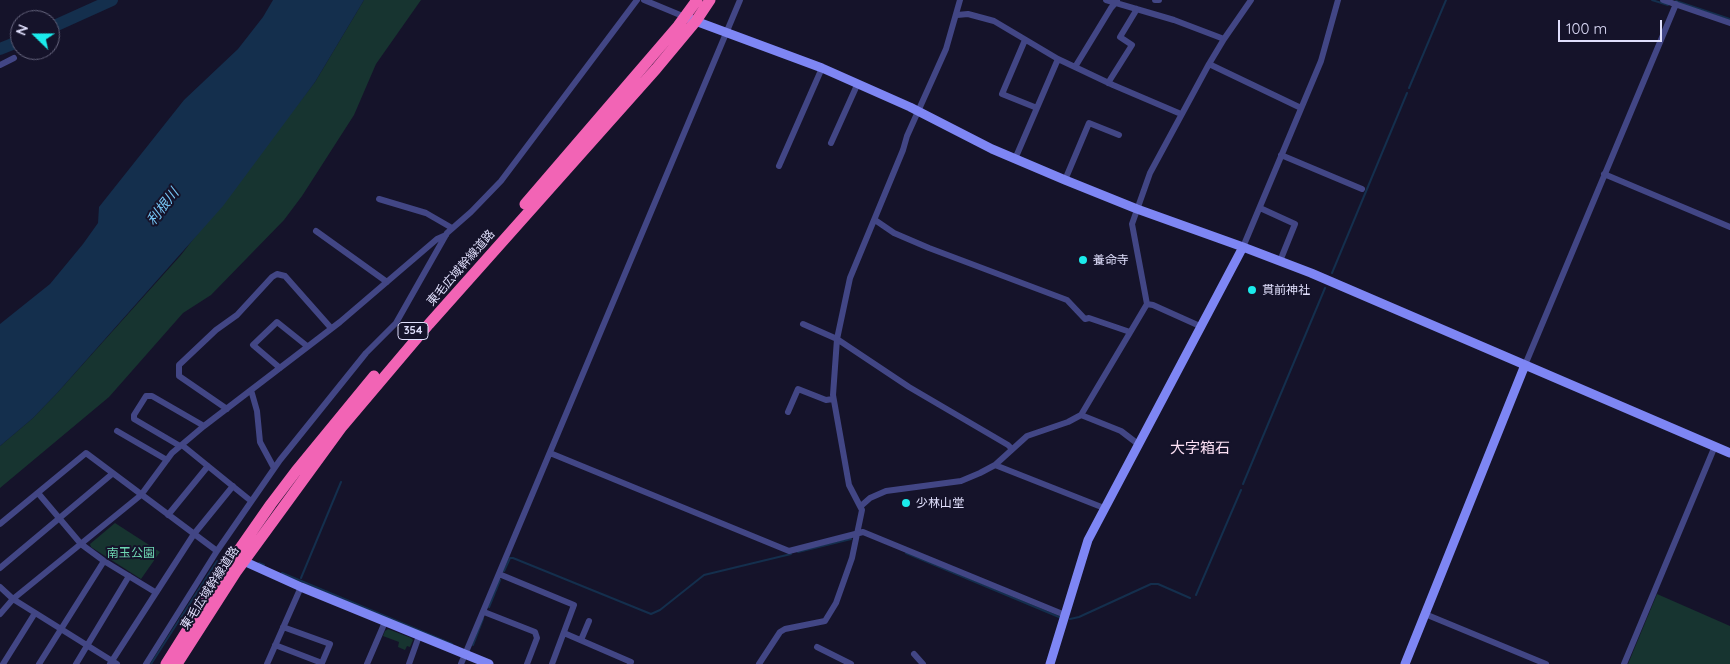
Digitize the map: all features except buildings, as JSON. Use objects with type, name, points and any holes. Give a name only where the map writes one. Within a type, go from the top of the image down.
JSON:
[{"type":"highway","name":"東毛広域幹線道路","points":[[166,664],[239,559],[296,471],[346,410],[569,154],[685,17],[697,0]]},
{"type":"highway","name":"東毛広域幹線道路","points":[[177,664],[239,559],[322,452],[380,381],[656,69],[696,21],[710,0]]},
{"type":"street","points":[[146,664],[217,551],[274,468],[366,353],[396,323],[446,235],[501,181],[637,0]]},
{"type":"street","points":[[644,0],[858,83],[976,142],[1064,180],[1136,209],[1280,261],[1730,453]]},
{"type":"street","points":[[461,664],[740,0]]},
{"type":"street","points":[[759,664],[780,632],[785,629],[825,621],[836,603],[852,558],[862,510],[849,485],[833,399],[837,339],[850,278],[946,49],[960,0]]},
{"type":"street","points":[[1106,0],[1116,1],[1224,38]]},
{"type":"street","points":[[861,506],[870,498],[886,491],[961,481],[996,465],[1027,436],[1068,422],[1081,415],[1147,304],[1132,224],[1150,173],[1224,38],[1251,0]]},
{"type":"street","points":[[1050,664],[1084,549],[1243,247],[1321,61],[1338,0]]},
{"type":"street","points":[[1075,67],[1116,1]]},
{"type":"street","points":[[1667,1],[1730,23]]},
{"type":"street","points":[[1405,664],[1525,366],[1676,4]]},
{"type":"street","points":[[1108,83],[1132,46],[1120,37],[1137,9]]},
{"type":"street","points":[[957,15],[968,14],[994,20],[1058,59],[1181,114]]},
{"type":"street","points":[[1025,40],[1002,94],[1036,108]]},
{"type":"street","points":[[1015,159],[1058,59]]},
{"type":"street","points":[[1209,64],[1301,108]]},
{"type":"street","points":[[779,166],[822,68]]},
{"type":"street","points":[[832,143],[858,83]]},
{"type":"street","points":[[1064,180],[1090,123],[1119,135]]},
{"type":"street","points":[[1281,155],[1362,189]]},
{"type":"street","points":[[1604,174],[1730,227]]},
{"type":"street","points":[[379,199],[426,213],[452,228]]},
{"type":"street","points":[[1260,208],[1295,224],[1280,261]]},
{"type":"street","points":[[875,220],[894,232],[929,248],[1067,300],[1084,318],[1090,318],[1130,332]]},
{"type":"street","points":[[316,231],[387,282]]},
{"type":"street","points":[[0,614],[13,599],[141,495],[181,445],[331,328],[437,239],[446,235]]},
{"type":"street","points":[[228,409],[179,376],[180,365],[216,330],[237,315],[272,277],[277,274],[285,276],[331,328]]},
{"type":"street","points":[[1147,304],[1202,327]]},
{"type":"street","points":[[280,368],[253,345],[277,322],[308,346]]},
{"type":"street","points":[[803,324],[837,339],[909,387],[1012,449]]},
{"type":"street","points":[[788,412],[798,389],[826,400],[833,399]]},
{"type":"street","points":[[251,390],[257,411],[260,442],[274,468]]},
{"type":"street","points":[[204,426],[152,396],[146,396],[134,415],[134,419],[181,445],[252,501]]},
{"type":"street","points":[[1081,415],[1121,431],[1138,444]]},
{"type":"street","points":[[117,431],[168,460]]},
{"type":"street","points":[[1624,664],[1715,446]]},
{"type":"street","points":[[0,524],[86,453],[217,551]]},
{"type":"street","points":[[550,453],[789,551],[863,532],[1065,615]]},
{"type":"street","points":[[996,465],[1104,508]]},
{"type":"street","points":[[168,515],[208,466]]},
{"type":"street","points":[[0,568],[112,474]]},
{"type":"street","points":[[0,587],[13,599],[113,663],[155,592],[194,534],[233,486]]},
{"type":"street","points":[[38,493],[81,544],[104,561],[155,592]]},
{"type":"street","points":[[239,559],[301,588],[489,664]]},
{"type":"street","points":[[38,664],[104,561]]},
{"type":"street","points":[[499,574],[574,606],[552,664]]},
{"type":"street","points":[[76,664],[129,576]]},
{"type":"street","points":[[267,664],[301,588]]},
{"type":"street","points":[[484,612],[535,632],[537,638],[527,664]]},
{"type":"street","points":[[3,664],[35,613]]},
{"type":"street","points":[[1426,614],[1546,664]]},
{"type":"street","points":[[581,640],[589,621]]},
{"type":"street","points":[[368,664],[385,622]]},
{"type":"street","points":[[275,645],[322,663],[330,644],[283,627]]},
{"type":"street","points":[[564,633],[631,662],[630,664]]},
{"type":"street","points":[[409,664],[419,636]]},
{"type":"street","points":[[816,647],[850,664]]},
{"type":"street","points":[[914,654],[923,664]]},
{"type":"green space","points":[[364,0],[421,0],[376,64],[354,115],[302,196],[284,220],[211,295],[183,313],[109,397],[0,488],[0,446],[33,418],[58,392],[181,255],[315,82]]},
{"type":"green space","name":"南玉公園","points":[[115,523],[160,552],[141,579],[91,547],[90,544]]},
{"type":"green space","points":[[1657,594],[1730,626],[1730,664],[1628,664]]},
{"type":"green space","points":[[388,629],[411,638],[413,640],[410,647],[407,646],[405,650],[398,647],[399,642],[383,636]]},
{"type":"water","name":"利根川","points":[[273,0],[364,0],[315,82],[223,206],[58,392],[33,418],[0,446],[0,324],[50,284],[98,223],[99,207],[184,100],[238,49],[263,17]]},
{"type":"waterway","points":[[60,23],[112,0]]},
{"type":"waterway","points":[[1409,88],[1446,0]]},
{"type":"waterway","points":[[1652,0],[1668,5]]},
{"type":"waterway","points":[[1676,1],[1730,19]]},
{"type":"waterway","points":[[0,49],[10,45]]},
{"type":"waterway","points":[[1332,273],[1407,93]]},
{"type":"waterway","points":[[1243,484],[1325,288]]},
{"type":"waterway","points":[[301,578],[341,482]]},
{"type":"waterway","points":[[1196,595],[1241,490]]},
{"type":"waterway","points":[[798,552],[851,539]]},
{"type":"waterway","points":[[906,553],[1059,617]]},
{"type":"waterway","points":[[504,571],[510,558],[513,558],[651,614],[660,610],[704,575],[791,554]]},
{"type":"waterway","points":[[151,664],[217,561]]},
{"type":"waterway","points":[[259,563],[264,565]]},
{"type":"waterway","points":[[282,573],[452,644]]},
{"type":"waterway","points":[[489,607],[500,580]]},
{"type":"waterway","points":[[1070,619],[1079,617],[1151,584],[1158,584],[1190,598]]},
{"type":"waterway","points":[[473,645],[483,619]]},
{"type":"place","name":"養命寺","points":[[1083,260]]},
{"type":"place","name":"貫前神社","points":[[1252,290]]},
{"type":"place","name":"少林山堂","points":[[906,503]]},
{"type":"district","name":"大字箱石","points":[[1200,448]]}]
